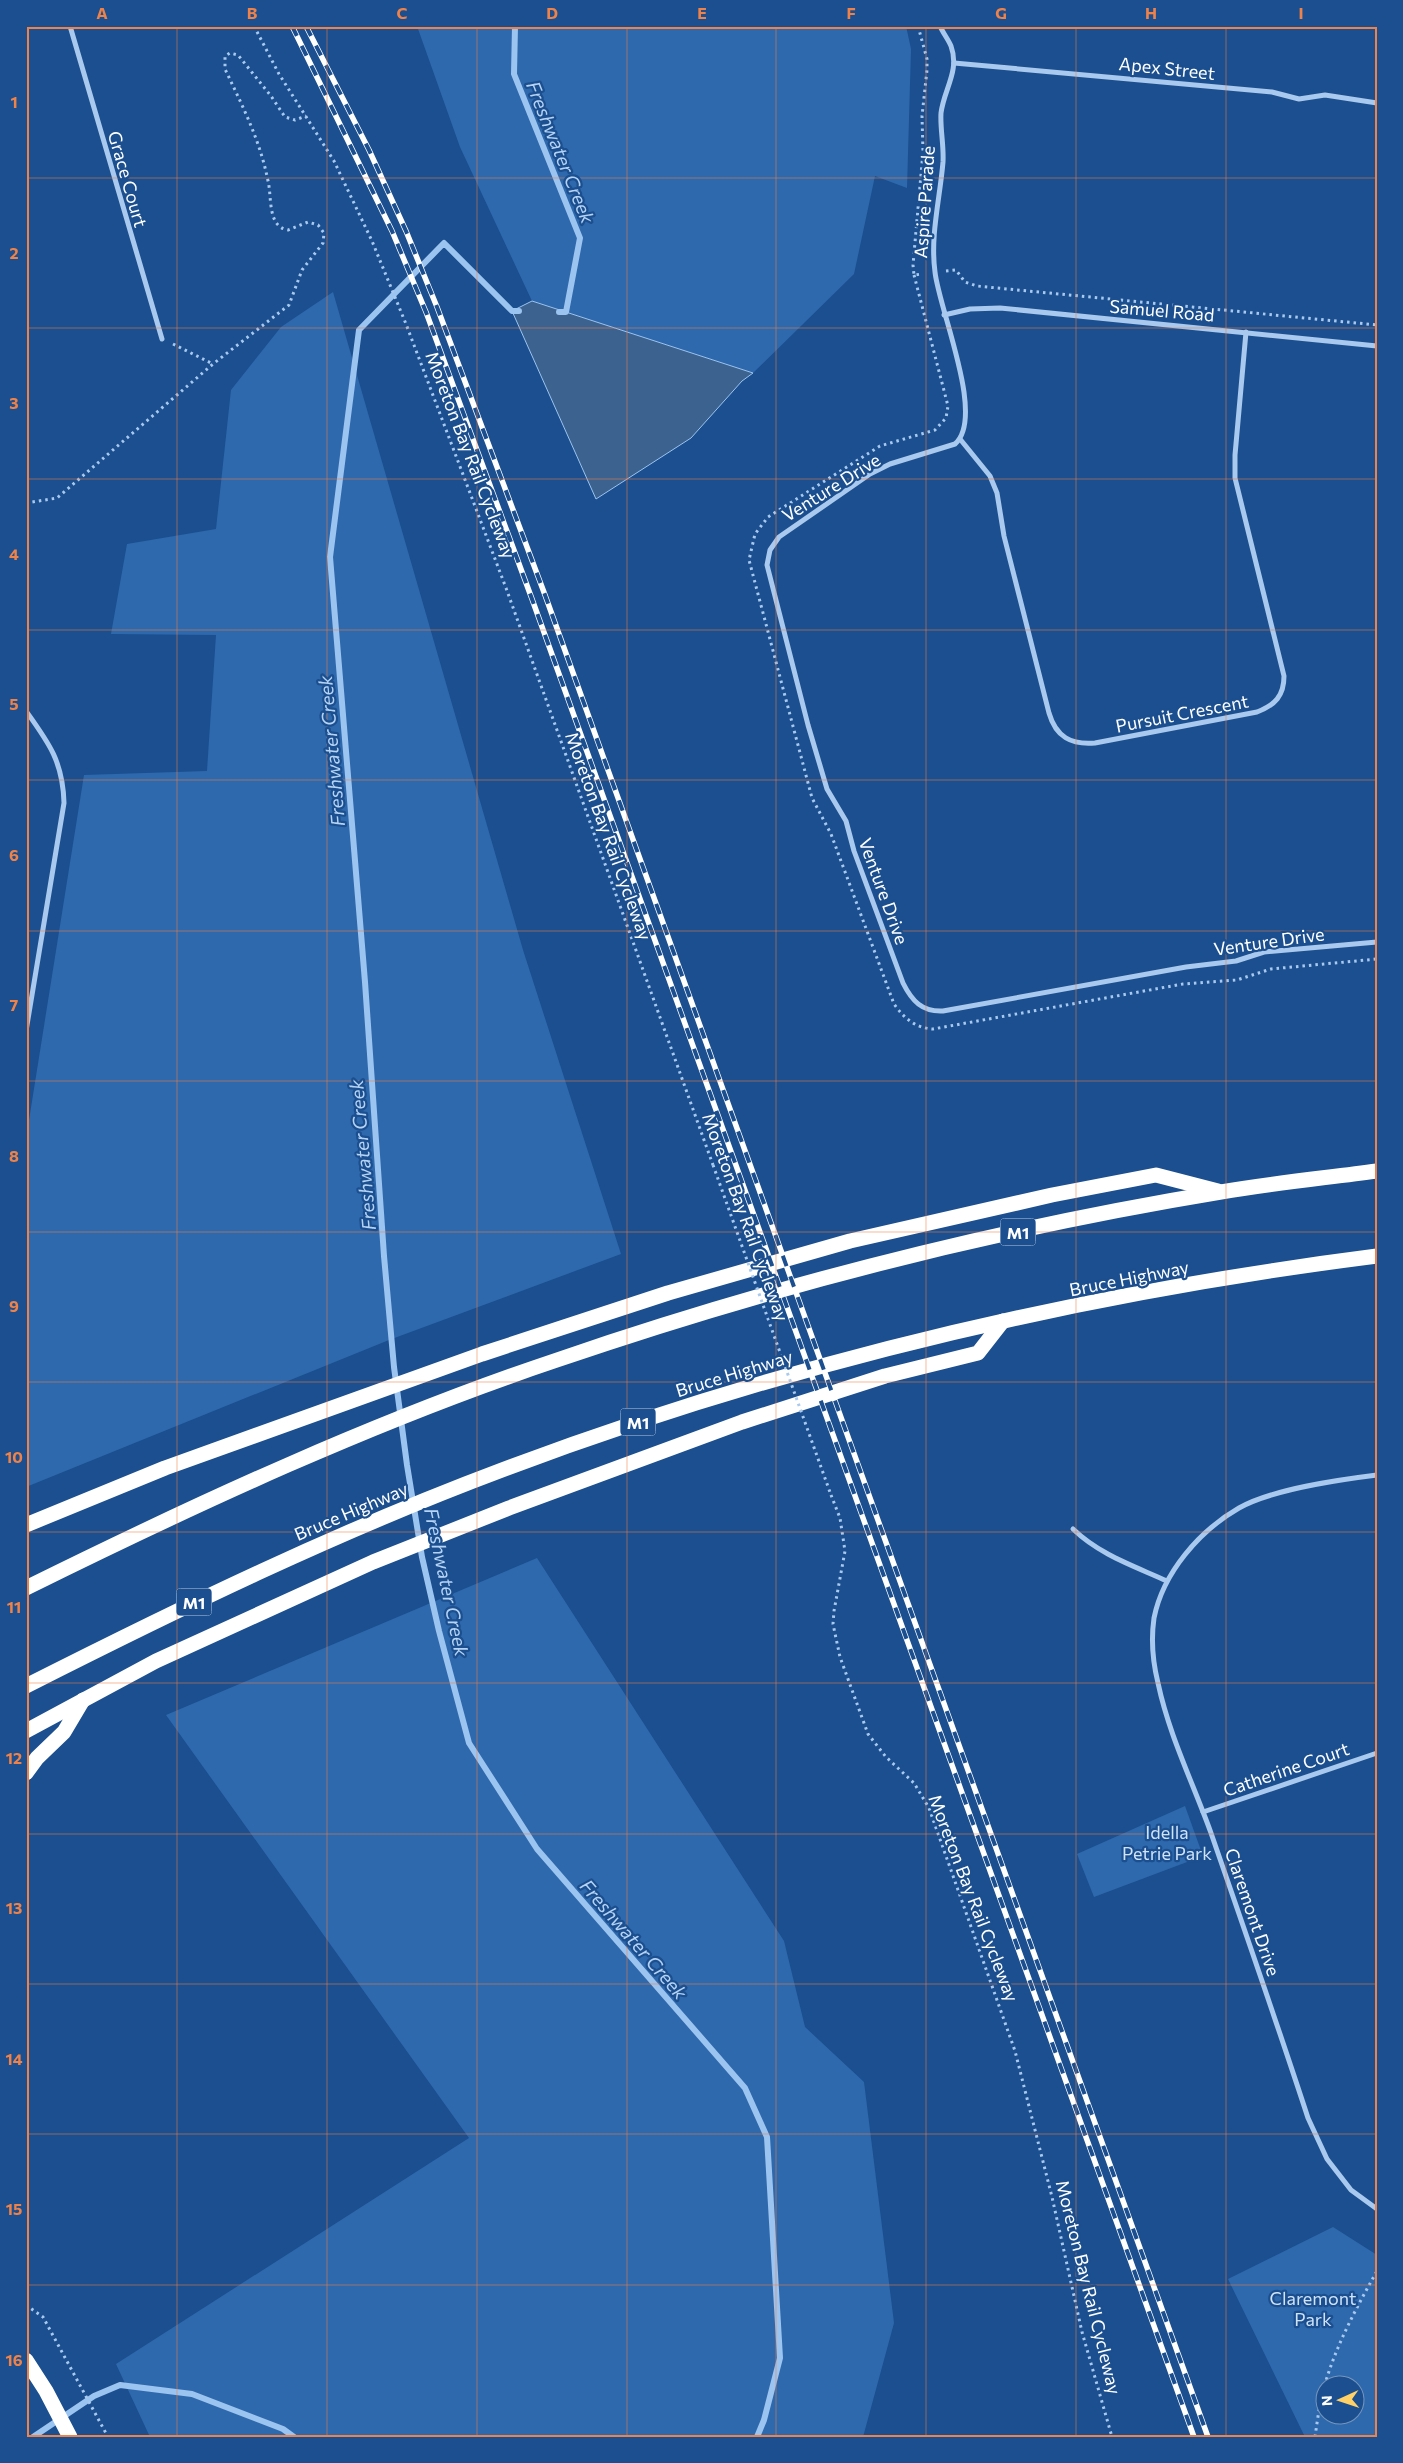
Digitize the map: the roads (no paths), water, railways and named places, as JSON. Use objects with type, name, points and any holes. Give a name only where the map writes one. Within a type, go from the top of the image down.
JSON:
[{"type":"highway","name":"M1","points":[[26,1588],[239,1487],[350,1438],[488,1385],[656,1327],[879,1264],[973,1241],[1222,1192],[1377,1171]]},
{"type":"highway","points":[[26,1525],[165,1468],[482,1354],[668,1293],[833,1246],[1052,1195],[1156,1175],[1222,1192]]},
{"type":"highway","name":"Bruce Highway","points":[[26,1686],[163,1616],[366,1524],[503,1470],[655,1416],[838,1361],[1003,1321],[1265,1271],[1377,1256]]},
{"type":"highway","points":[[26,1730],[84,1698],[236,1622],[372,1562],[509,1508],[783,1409],[885,1376],[978,1353],[1003,1321]]},
{"type":"highway","points":[[26,1773],[37,1758],[64,1732],[84,1698]]},
{"type":"highway","points":[[26,2360],[46,2391],[70,2437]]},
{"type":"street","name":"Grace Court","points":[[70,26],[162,339]]},
{"type":"street","name":"Aspire Parade","points":[[940,26],[950,46],[954,63],[953,76],[941,115],[943,154],[934,253],[936,282],[966,402],[966,427],[960,439]]},
{"type":"street","name":"Apex Street","points":[[954,63],[1272,92],[1299,99],[1325,95],[1377,103]]},
{"type":"street","name":"Samuel Road","points":[[944,315],[970,309],[994,308],[1377,346]]},
{"type":"street","name":"Pursuit Crescent","points":[[960,439],[984,467],[994,484],[1004,536],[1049,713],[1052,722],[1063,737],[1077,743],[1095,743],[1257,712],[1273,704],[1278,699],[1284,685],[1284,676],[1235,478],[1235,455],[1246,332]]},
{"type":"street","name":"Venture Drive","points":[[960,439],[948,447],[890,464],[870,474],[786,530],[773,543],[768,557],[768,574],[827,789],[846,821],[854,851],[903,984],[914,1002],[924,1009],[943,1011],[1186,967],[1236,961],[1264,952],[1377,942]]},
{"type":"street","points":[[26,711],[52,747],[58,761],[63,781],[64,803],[26,1030]]},
{"type":"street","name":"Claremont Drive","points":[[1377,1475],[1345,1479],[1266,1497],[1239,1508],[1196,1542],[1167,1581],[1154,1618],[1153,1651],[1158,1683],[1169,1722],[1203,1812],[1308,2118],[1327,2159],[1351,2190],[1377,2209]]},
{"type":"street","points":[[1073,1529],[1089,1544],[1102,1552],[1167,1581]]},
{"type":"street","name":"Catherine Court","points":[[1203,1812],[1377,1753]]},
{"type":"waterway","name":"Freshwater Creek","points":[[515,26],[514,74],[580,238],[566,312],[559,312]]},
{"type":"waterway","name":"Freshwater Creek","points":[[519,311],[512,311],[444,243],[359,330],[330,557],[394,1367],[422,1557],[439,1631],[469,1743],[537,1849],[745,2088],[767,2137],[780,2358],[764,2420],[757,2437]]},
{"type":"waterway","name":"Freshwater Creek","points":[[33,2437],[94,2396],[120,2385],[192,2394],[283,2429],[294,2437]]},
{"type":"railway","points":[[292,26],[392,231],[426,312],[532,599],[1194,2437]]},
{"type":"railway","points":[[306,26],[369,150],[406,231],[437,307],[545,595],[1208,2437]]},
{"type":"park label","name":"Idella Petrie Park","points":[[1167,1842]]},
{"type":"park label","name":"Claremont Park","points":[[1313,2308]]}]
